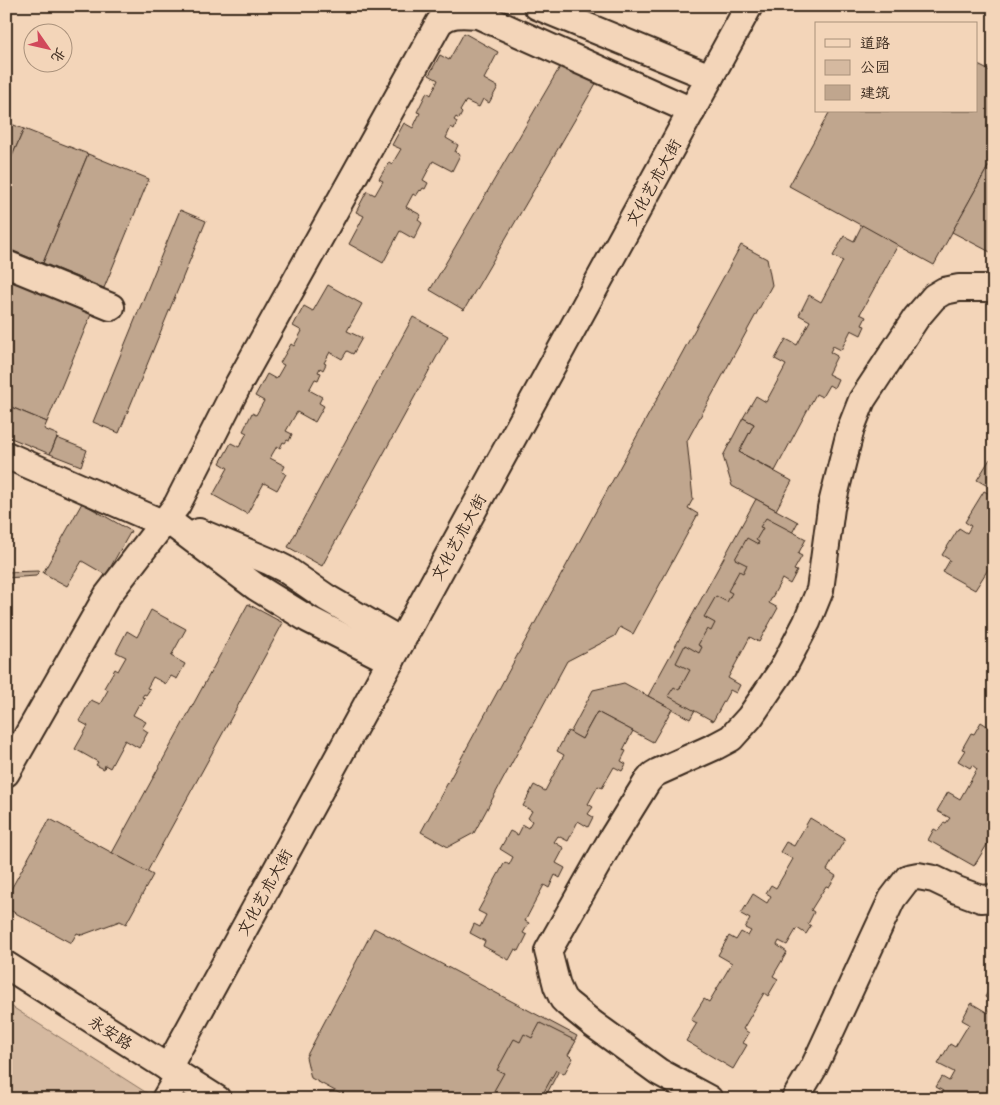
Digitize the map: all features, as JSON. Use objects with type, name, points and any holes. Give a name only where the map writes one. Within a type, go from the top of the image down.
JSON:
[{"type":"street","points":[[537,6],[710,77]]},
{"type":"street","name":"文化艺术大街","points":[[165,1099],[173,1071],[396,651],[749,6]]},
{"type":"street","points":[[6,773],[107,596],[177,505],[239,383],[439,23],[444,18],[457,14],[478,15],[692,112]]},
{"type":"street","points":[[6,264],[111,307]]},
{"type":"street","points":[[709,1099],[658,1072],[567,1003],[557,986],[548,951],[611,840],[647,782],[658,772],[731,738],[750,716],[782,670],[808,622],[820,590],[831,508],[851,428],[862,400],[916,318],[934,297],[944,291],[959,288],[994,288]]},
{"type":"street","points":[[6,455],[285,569],[327,598],[396,651]]},
{"type":"street","points":[[795,1099],[814,1067],[892,899],[908,878],[918,876],[934,879],[981,899],[994,898]]},
{"type":"street","name":"永安路","points":[[6,965],[217,1099]]},
{"type":"green space","points":[[6,1003],[150,1095],[157,1099],[6,1099]]},
{"type":"building","points":[[464,33],[498,52],[484,79],[498,87],[489,103],[483,99],[479,107],[466,101],[460,111],[462,113],[459,119],[456,117],[454,120],[457,122],[454,129],[451,127],[446,138],[458,145],[455,152],[460,155],[452,171],[433,161],[423,180],[428,183],[425,189],[420,190],[416,196],[413,194],[406,207],[421,215],[418,220],[422,223],[414,239],[400,231],[383,263],[349,244],[364,216],[356,212],[367,191],[375,195],[383,181],[379,179],[389,162],[392,164],[401,149],[392,145],[404,123],[413,128],[420,113],[417,112],[427,92],[431,95],[438,80],[429,75],[440,55],[449,60]]},
{"type":"building","points":[[564,60],[598,80],[464,310],[430,290]]},
{"type":"building","points":[[978,65],[994,73],[994,156],[934,265],[789,186],[829,112],[978,112]]},
{"type":"building","points":[[6,122],[24,129],[6,170]]},
{"type":"building","points":[[24,129],[88,154],[43,263],[6,248],[6,170]]},
{"type":"building","points":[[88,154],[149,179],[104,288],[43,263]]},
{"type":"building","points":[[994,156],[994,254],[952,232]]},
{"type":"building","points":[[180,210],[206,221],[119,433],[93,422]]},
{"type":"building","points":[[862,225],[898,245],[860,314],[866,317],[862,325],[865,326],[861,335],[851,330],[841,350],[833,346],[830,352],[837,356],[828,374],[838,379],[834,388],[829,385],[822,397],[816,394],[775,471],[739,452],[754,424],[743,418],[756,396],[766,402],[786,365],[775,359],[786,339],[797,345],[810,321],[799,315],[809,295],[821,302],[843,261],[833,256],[844,236],[854,241]]},
{"type":"building","points":[[741,245],[767,259],[772,285],[687,441],[693,499],[688,508],[698,514],[633,634],[620,627],[615,636],[567,661],[474,833],[448,847],[421,832]]},
{"type":"building","points":[[6,277],[92,312],[47,422],[6,405]]},
{"type":"building","points":[[328,285],[362,304],[347,331],[362,338],[353,354],[347,351],[342,359],[330,352],[324,363],[326,364],[323,370],[320,368],[318,372],[321,373],[318,380],[315,379],[309,390],[322,397],[319,403],[324,406],[315,422],[297,412],[286,431],[292,434],[289,441],[283,442],[280,448],[277,446],[270,458],[285,466],[282,472],[286,474],[277,490],[264,483],[247,514],[213,495],[228,468],[220,463],[231,443],[239,447],[247,433],[243,431],[252,413],[256,415],[264,401],[255,396],[267,374],[276,379],[284,365],[280,363],[291,344],[294,346],[302,331],[293,326],[304,306],[313,311]]},
{"type":"building","points":[[413,317],[448,336],[322,566],[288,547]]},
{"type":"building","points":[[6,405],[47,422],[44,429],[58,435],[50,454],[6,436]]},
{"type":"building","points":[[743,418],[754,424],[739,452],[792,481],[776,510],[732,486],[723,456]]},
{"type":"building","points":[[57,438],[87,450],[81,466],[50,454]]},
{"type":"building","points":[[990,459],[994,462],[994,560],[975,590],[943,572],[950,560],[942,555],[959,528],[967,533],[971,526],[965,522],[984,491],[990,494],[993,489],[977,480]]},
{"type":"building","points":[[756,499],[798,522],[690,719],[648,696]]},
{"type":"building","points":[[82,503],[131,531],[106,575],[82,561],[67,586],[43,573]]},
{"type":"building","points":[[766,518],[806,539],[798,554],[802,556],[794,570],[797,571],[790,584],[782,579],[769,603],[778,608],[759,642],[750,637],[728,678],[740,685],[736,693],[730,690],[713,721],[668,696],[674,687],[679,690],[690,670],[676,663],[685,645],[699,653],[702,647],[698,645],[707,629],[711,631],[715,623],[704,617],[716,596],[727,602],[732,593],[728,591],[739,571],[743,573],[747,565],[735,559],[747,538],[758,544],[759,542],[756,540],[763,528],[760,527]]},
{"type":"building","points":[[39,571],[36,576],[6,578],[6,572]]},
{"type":"building","points":[[248,604],[283,623],[147,872],[112,853]]},
{"type":"building","points":[[151,610],[186,629],[171,656],[185,664],[177,679],[171,676],[166,684],[153,677],[147,688],[150,689],[142,697],[145,698],[133,715],[146,722],[142,728],[148,732],[139,748],[125,740],[110,768],[105,765],[104,769],[96,765],[98,762],[75,749],[88,726],[79,721],[91,700],[100,704],[108,690],[104,688],[115,669],[118,671],[126,657],[116,652],[127,631],[137,637]]},
{"type":"building","points":[[624,683],[672,709],[653,742],[597,712],[582,739],[570,733],[593,690]]},
{"type":"building","points":[[597,712],[633,731],[623,750],[626,751],[621,761],[626,764],[622,771],[614,767],[602,788],[598,786],[588,804],[593,807],[588,814],[593,817],[588,827],[578,821],[568,841],[558,836],[554,842],[564,848],[556,863],[565,868],[560,878],[555,875],[549,888],[544,885],[525,921],[529,923],[523,933],[527,935],[519,951],[515,949],[509,960],[483,946],[485,941],[470,933],[474,924],[480,927],[486,915],[478,911],[505,862],[509,865],[513,857],[500,849],[510,831],[518,835],[523,825],[528,828],[532,821],[528,818],[532,811],[523,806],[534,785],[545,791],[564,755],[557,751],[568,731],[582,739]]},
{"type":"building","points":[[981,722],[992,729],[990,733],[994,735],[994,814],[990,820],[994,823],[994,835],[974,866],[928,840],[934,829],[938,831],[944,822],[946,823],[950,818],[937,811],[948,792],[960,799],[977,769],[972,765],[970,768],[958,761],[965,750],[962,749],[971,733],[974,734]]},
{"type":"building","points":[[810,818],[845,839],[827,870],[836,876],[829,887],[826,886],[811,910],[814,912],[808,924],[811,926],[806,934],[797,928],[787,945],[779,941],[777,945],[787,952],[773,976],[778,979],[768,996],[764,993],[743,1029],[749,1033],[743,1043],[747,1045],[733,1069],[686,1041],[697,1023],[691,1020],[704,999],[709,1002],[732,963],[718,955],[729,936],[736,940],[741,932],[748,936],[751,931],[745,928],[750,919],[741,914],[753,894],[767,903],[771,896],[766,893],[771,885],[776,888],[793,859],[780,852],[786,842],[794,846]]},
{"type":"building","points":[[50,819],[153,875],[126,924],[120,921],[82,935],[77,933],[71,943],[6,908],[6,898]]},
{"type":"building","points":[[374,928],[577,1036],[544,1099],[350,1099],[311,1078],[306,1057]]},
{"type":"building","points":[[990,988],[994,991],[994,1073],[990,1080],[994,1082],[994,1094],[990,1092],[987,1099],[939,1099],[943,1091],[936,1087],[942,1077],[949,1081],[954,1072],[938,1064],[950,1044],[955,1047],[969,1024],[962,1020],[971,1003],[988,1013],[993,1002],[985,997]]},
{"type":"building","points":[[540,1023],[576,1041],[568,1055],[573,1058],[564,1074],[556,1070],[540,1099],[483,1099],[486,1093],[491,1096],[504,1073],[497,1070],[514,1039],[520,1042],[524,1034],[532,1038]]}]
